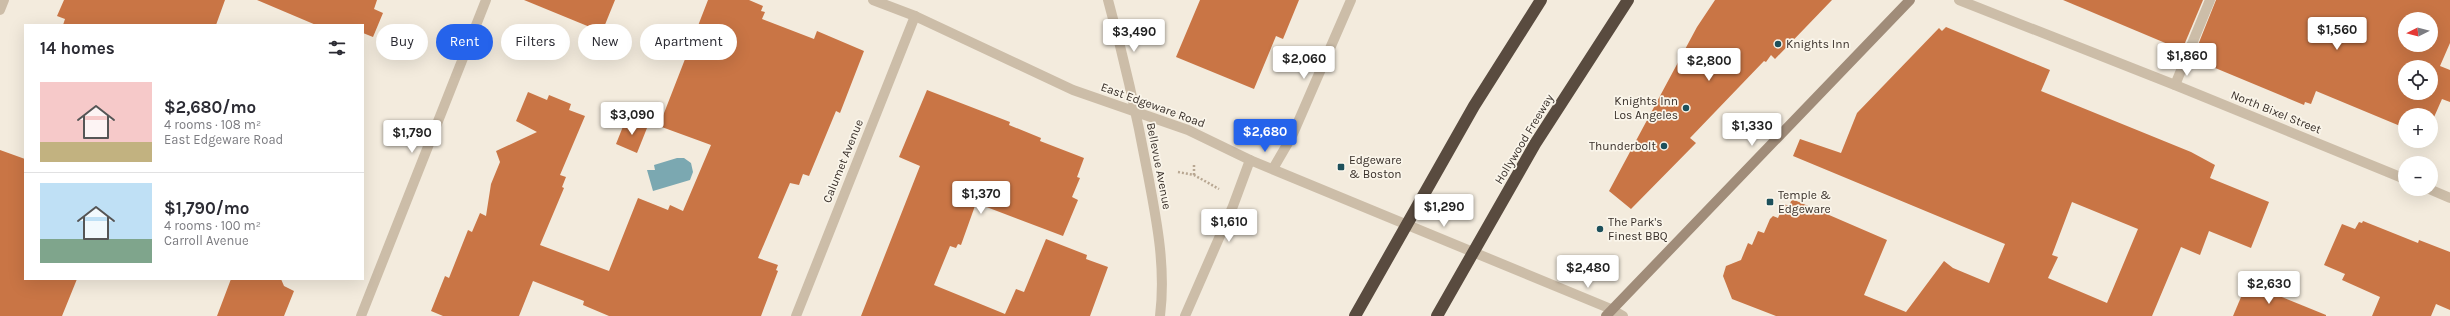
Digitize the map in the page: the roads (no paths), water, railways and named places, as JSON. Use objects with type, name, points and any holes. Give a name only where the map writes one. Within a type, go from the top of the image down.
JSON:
[{"type":"highway","points":[[1355,316],[1474,106],[1541,0]]},
{"type":"highway","name":"Hollywood Freeway","points":[[1437,316],[1535,144],[1628,0]]},
{"type":"main road","points":[[1608,313],[1910,0]]},
{"type":"street","points":[[0,10],[4,0]]},
{"type":"street","points":[[361,316],[486,0]]},
{"type":"street","name":"East Edgeware Road","points":[[873,0],[915,16],[1073,90],[1188,130],[1250,160],[1274,167],[1558,287],[1608,313],[1624,316]]},
{"type":"street","name":"Bellevue Avenue","points":[[1108,0],[1135,112],[1160,238],[1164,288],[1160,316]]},
{"type":"street","points":[[1274,167],[1292,136],[1351,0]]},
{"type":"street","name":"North Bixel Street","points":[[1959,0],[2175,85],[2398,176]]},
{"type":"street","points":[[2175,85],[2210,0]]},
{"type":"street","name":"Calumet Avenue","points":[[796,316],[915,16]]},
{"type":"street","points":[[1185,316],[1233,206],[1250,160]]},
{"type":"street","points":[[2438,193],[2450,198]]},
{"type":"water","points":[[677,158],[684,158],[691,163],[693,172],[690,180],[653,191],[647,170],[655,170],[654,165]]},
{"type":"place","name":"Knights Inn","points":[[1778,44]]},
{"type":"place","name":"Knights Inn Los Angeles","points":[[1686,108]]},
{"type":"place","name":"Thunderbolt","points":[[1664,146]]},
{"type":"place","name":"Edgeware & Boston","points":[[1341,167]]},
{"type":"place","name":"Temple & Edgeware","points":[[1770,202]]},
{"type":"place","name":"The Park's Finest BBQ","points":[[1600,229]]}]
